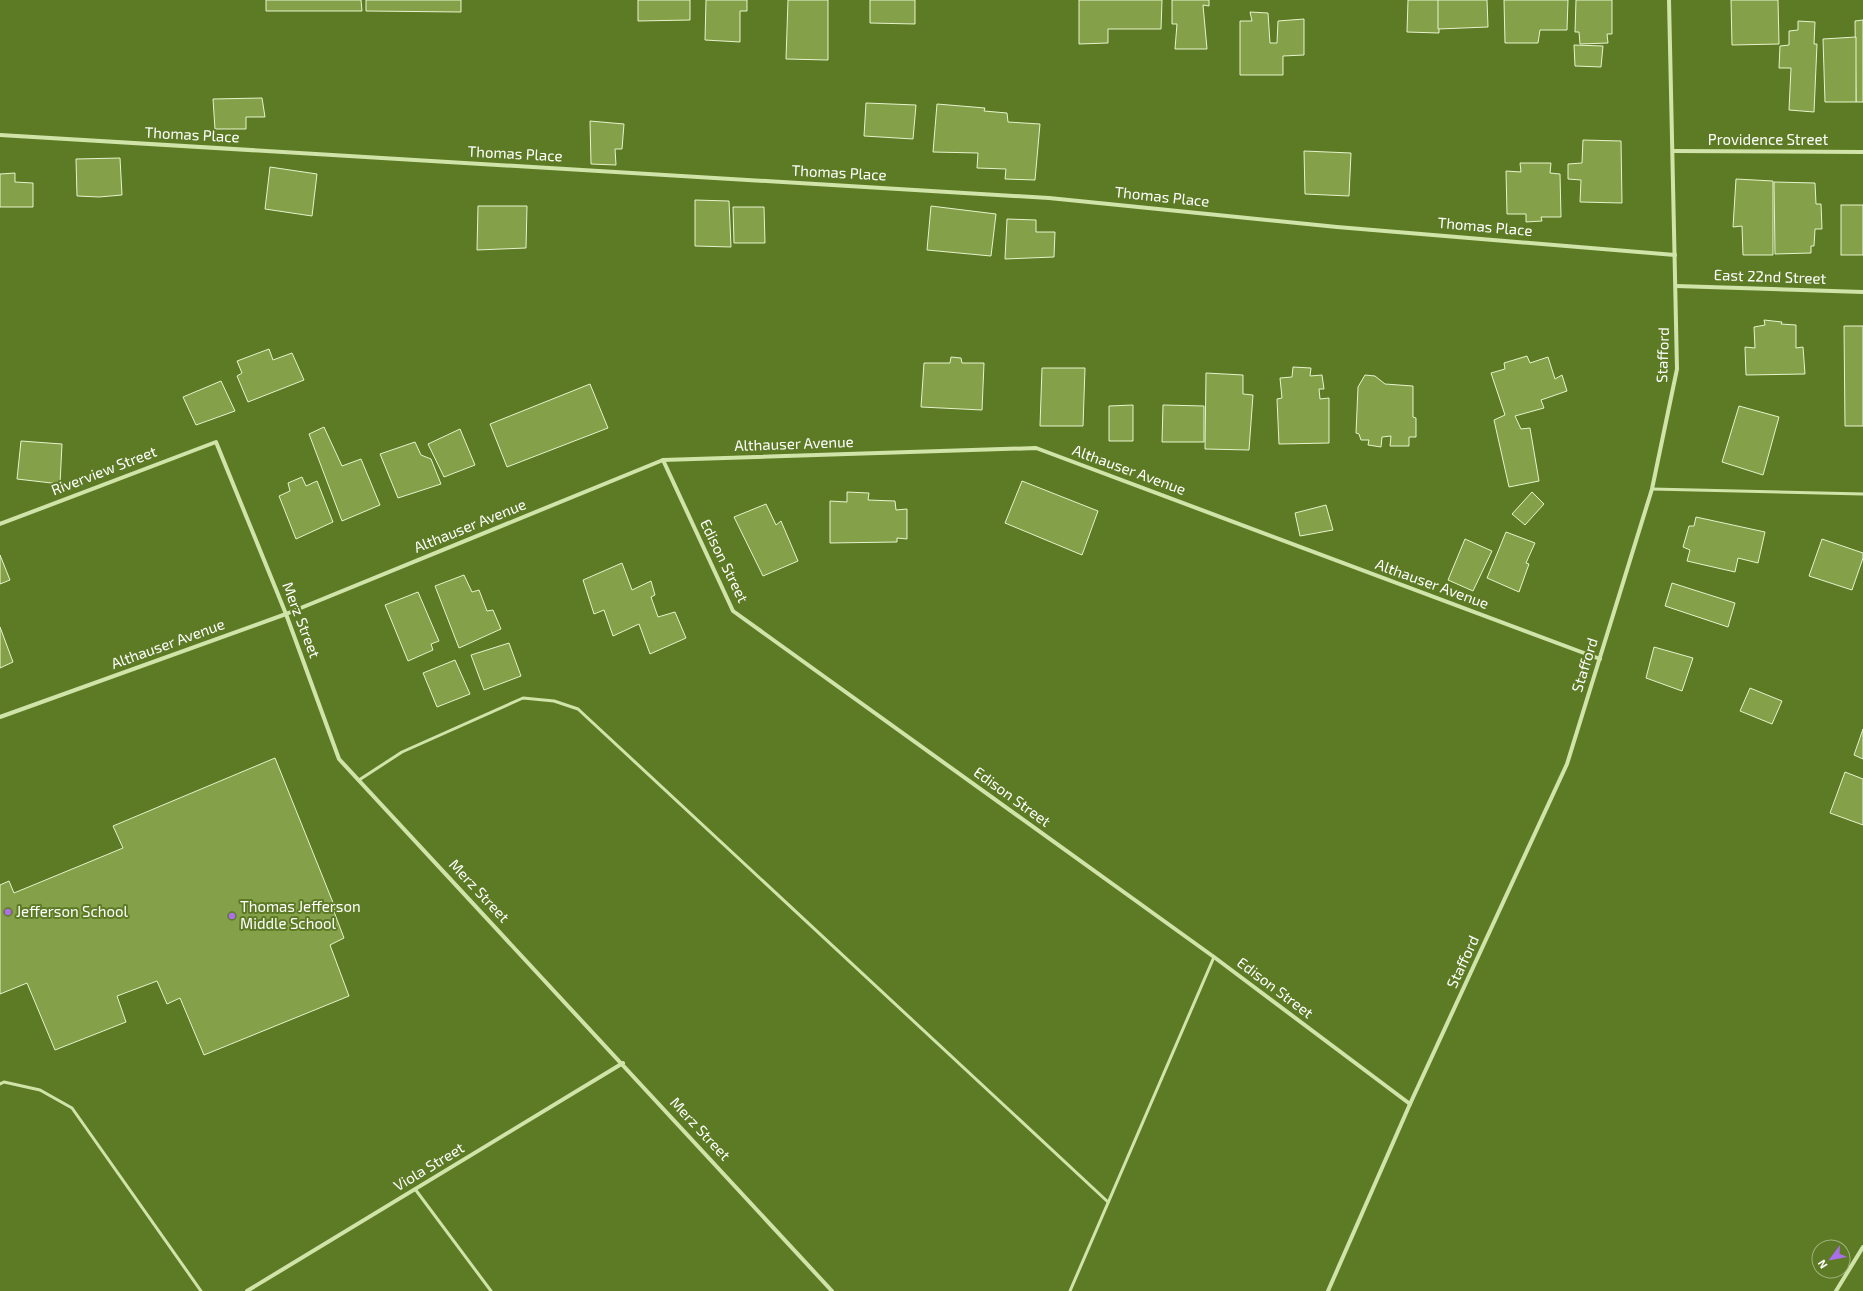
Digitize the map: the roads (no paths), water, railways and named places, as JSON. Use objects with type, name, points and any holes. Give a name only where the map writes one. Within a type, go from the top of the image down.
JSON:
[{"type":"street","name":"Stafford","points":[[1328,1291],[1410,1104],[1567,764],[1652,488],[1677,369],[1669,0]]},
{"type":"street","name":"Thomas Place","points":[[0,135],[1049,198],[1337,227],[1675,255]]},
{"type":"street","name":"Providence Street","points":[[1673,151],[1863,152]]},
{"type":"street","name":"East 22nd Street","points":[[1676,286],[1863,292]]},
{"type":"street","name":"Riverview Street","points":[[0,524],[216,442]]},
{"type":"street","name":"Merz Street","points":[[216,442],[286,614],[339,759],[623,1063],[832,1291]]},
{"type":"street","name":"Althauser Avenue","points":[[0,717],[286,614],[663,460],[1036,448],[1600,659]]},
{"type":"street","name":"Edison Street","points":[[663,460],[733,611],[1214,957],[1410,1104]]},
{"type":"street","name":"Viola Street","points":[[247,1291],[623,1063]]},
{"type":"street","points":[[1836,1291],[1863,1247]]},
{"type":"lane","points":[[1652,488],[1863,494]]},
{"type":"lane","points":[[359,780],[402,752],[523,698],[554,701],[578,709],[1108,1202]]},
{"type":"lane","points":[[1070,1291],[1214,957]]},
{"type":"lane","points":[[0,1084],[4,1082],[40,1090],[72,1108],[201,1291]]},
{"type":"lane","points":[[415,1189],[491,1291]]},
{"type":"place","name":"Jefferson School","points":[[8,912]]},
{"type":"place","name":"Thomas Jefferson Middle School","points":[[232,916]]}]
